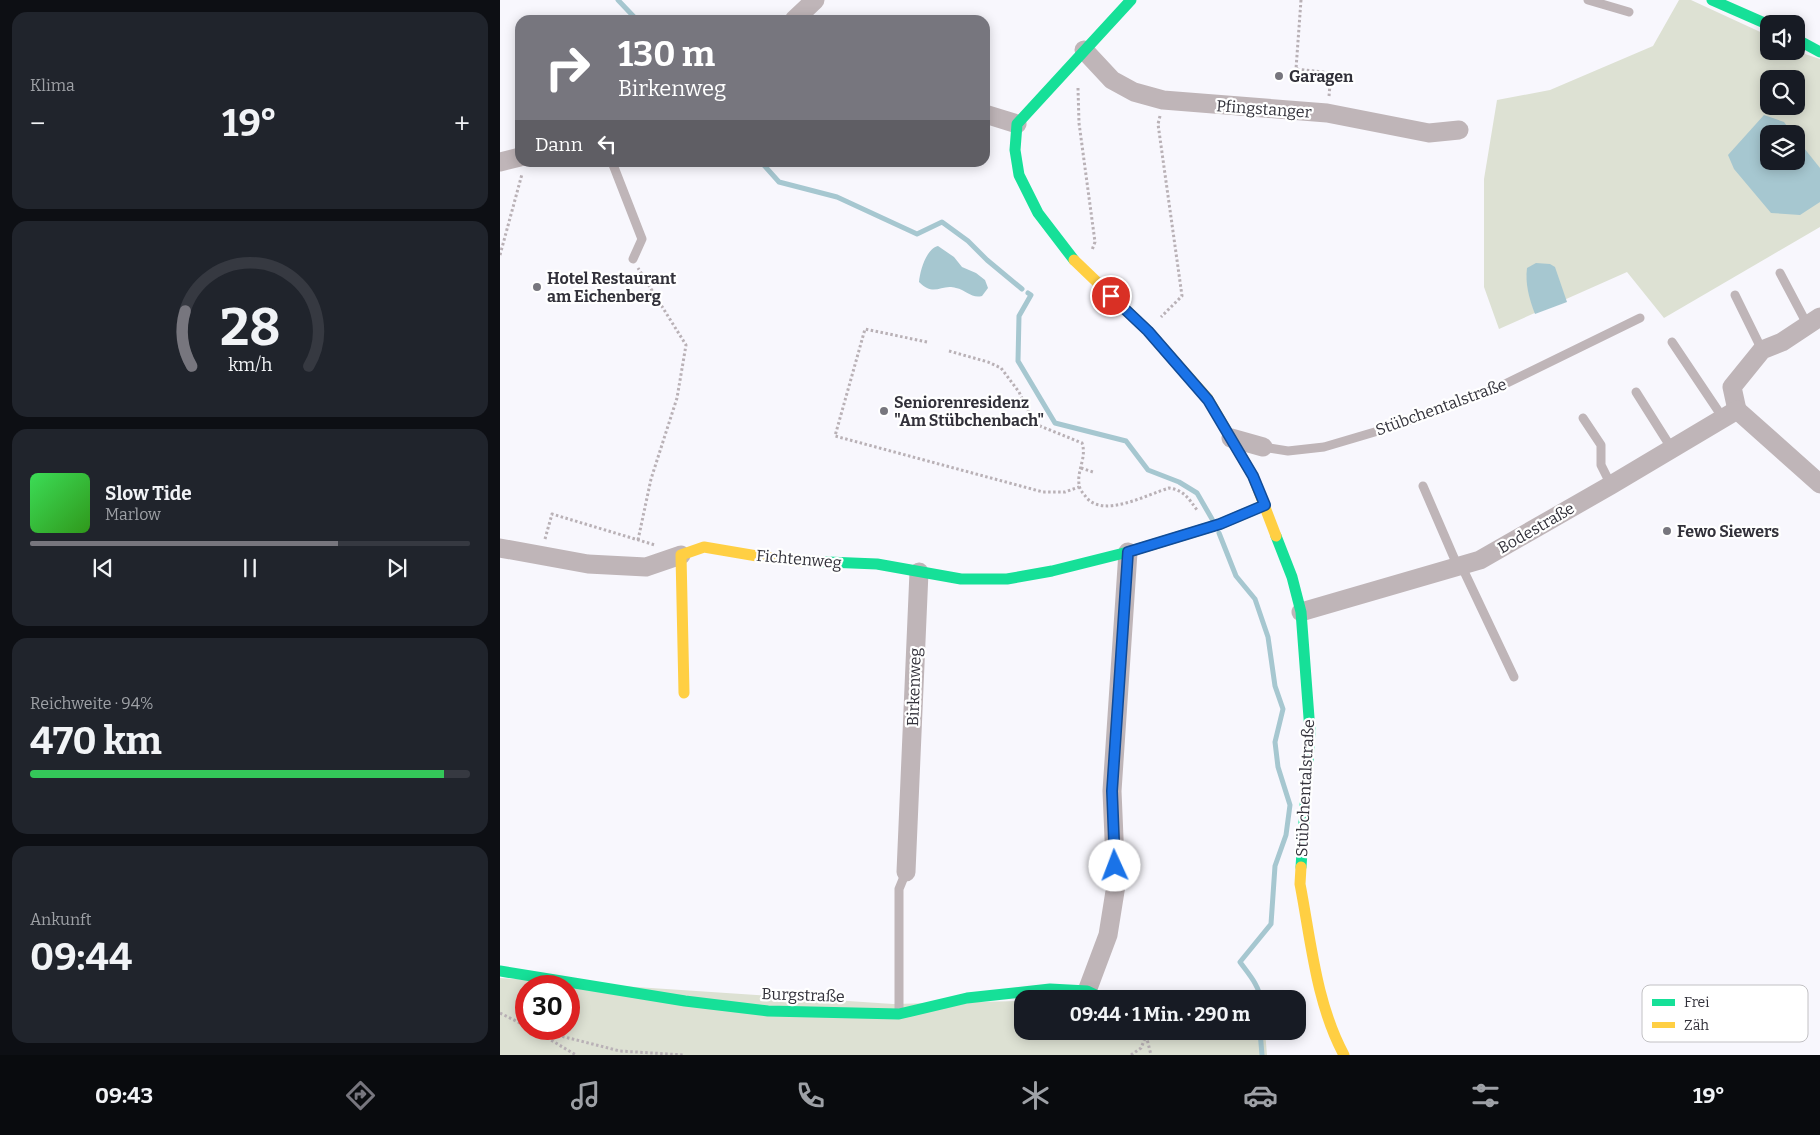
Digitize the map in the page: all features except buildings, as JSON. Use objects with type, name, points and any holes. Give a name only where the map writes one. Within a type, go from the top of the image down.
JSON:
[{"type":"street","points":[[799,15],[815,0]]},
{"type":"street","points":[[990,116],[1018,124],[1131,0]]},
{"type":"street","points":[[1712,0],[1760,21]]},
{"type":"street","points":[[1805,44],[1820,52]]},
{"type":"street","name":"Pfingstanger","points":[[1084,50],[1112,80],[1134,92],[1163,100],[1327,114],[1429,133],[1459,130]]},
{"type":"street","name":"Stübchentalstraße","points":[[1018,124],[1015,150],[1019,174],[1038,213],[1066,252],[1148,331],[1208,400],[1253,476],[1292,577],[1302,612],[1310,732],[1300,884],[1321,998],[1344,1055]]},
{"type":"street","points":[[500,162],[515,164]]},
{"type":"street","points":[[1813,320],[1782,342],[1762,350],[1732,386],[1730,414],[1817,476]]},
{"type":"street","name":"Bodestraße","points":[[1302,612],[1480,560],[1730,414]]},
{"type":"street","name":"Stübchentalstraße","points":[[1232,438],[1263,447]]},
{"type":"street","points":[[918,572],[961,579],[1007,579],[1052,571],[1128,552],[1212,527],[1265,505]]},
{"type":"street","name":"Fichtenweg","points":[[500,548],[588,564],[646,567],[704,547],[757,556],[812,562],[877,564],[918,572]]},
{"type":"street","points":[[1097,990],[1116,885],[1112,791],[1128,552]]},
{"type":"street","points":[[681,555],[684,693]]},
{"type":"street","name":"Birkenweg","points":[[906,872],[918,572]]},
{"type":"street","name":"Burgstraße","points":[[500,971],[685,1001],[768,1011],[899,1014],[966,998],[1014,993]]},
{"type":"street","name":"Burgstraße","points":[[1041,990],[1058,990]]},
{"type":"lane","points":[[1588,0],[1630,12]]},
{"type":"lane","points":[[614,167],[642,239],[633,259]]},
{"type":"lane","points":[[1780,273],[1813,320]]},
{"type":"lane","points":[[1735,295],[1762,350]]},
{"type":"lane","name":"Stübchentalstraße","points":[[1263,447],[1288,451],[1324,447],[1395,426],[1505,384],[1640,318]]},
{"type":"lane","points":[[1672,342],[1730,414]]},
{"type":"lane","points":[[1636,392],[1672,449]]},
{"type":"lane","points":[[1583,418],[1601,445],[1601,465],[1611,485]]},
{"type":"lane","points":[[1423,486],[1514,677]]},
{"type":"lane","name":"Birkenweg","points":[[899,1014],[899,889],[906,872]]},
{"type":"path","points":[[1300,0],[1296,68],[1331,73],[1327,114]]},
{"type":"path","points":[[1078,86],[1079,123],[1095,242],[1086,273]]},
{"type":"path","points":[[1148,331],[1182,296],[1158,124],[1163,100]]},
{"type":"path","points":[[500,255],[521,167]]},
{"type":"path","points":[[633,259],[686,345],[677,398],[651,479],[638,540]]},
{"type":"path","points":[[927,342],[866,329],[835,436],[1043,492],[1065,492],[1079,487]]},
{"type":"path","points":[[949,351],[988,362],[1001,368],[1019,392],[1033,421],[1040,426],[1082,443],[1084,448],[1078,475],[1079,487],[1090,502],[1112,507],[1169,488],[1177,490],[1188,498],[1212,527]]},
{"type":"path","points":[[1080,468],[1093,472]]},
{"type":"path","points":[[548,528],[552,514],[648,542]]},
{"type":"path","points":[[500,1012],[515,1020]]},
{"type":"path","points":[[551,1040],[576,1055]]},
{"type":"path","points":[[576,1040],[620,1051],[684,1055]]},
{"type":"path","points":[[1131,1055],[1141,1048],[1144,1040]]},
{"type":"path","points":[[1147,1040],[1151,1055]]},
{"type":"shaded area","points":[[1679,0],[1691,0],[1760,32],[1760,60],[1805,60],[1805,54],[1820,59],[1820,227],[1664,318],[1627,272],[1499,329],[1484,287],[1484,179],[1497,100],[1550,90],[1653,46]]},
{"type":"shaded area","points":[[500,978],[515,979],[515,1040],[580,1040],[580,983],[893,1004],[1014,1001],[1014,1040],[1266,1040],[1267,1055],[500,1055]]},
{"type":"water","points":[[1764,115],[1784,122],[1786,125],[1760,125],[1760,170],[1805,170],[1805,149],[1820,168],[1820,202],[1800,215],[1771,213],[1734,169],[1728,155]]},
{"type":"water","points":[[938,246],[954,257],[962,267],[976,273],[985,280],[988,288],[982,296],[978,297],[951,287],[929,289],[919,282],[922,267],[927,256],[930,251]]},
{"type":"water","points":[[1536,263],[1550,264],[1555,267],[1567,302],[1535,314],[1528,291],[1527,268]]},
{"type":"waterway","points":[[618,0],[632,15]]},
{"type":"waterway","points":[[766,167],[779,182],[837,197],[917,234],[942,222],[968,241],[987,260],[1022,289]]},
{"type":"waterway","points":[[1028,293],[1031,295],[1019,316],[1018,361],[1055,423],[1126,441],[1148,470],[1179,482],[1197,493],[1212,519]]},
{"type":"waterway","points":[[1219,533],[1236,576],[1255,599],[1268,637],[1275,686],[1283,709],[1275,742],[1278,767],[1290,805],[1286,835],[1275,866],[1271,924],[1240,962],[1256,984],[1258,990]]},
{"type":"waterway","points":[[1261,1040],[1262,1055]]},
{"type":"traffic: fast","points":[[1074,260],[1038,213],[1019,175],[1015,150],[1017,124],[1131,0]]},
{"type":"traffic: fast","points":[[1712,0],[1760,21]]},
{"type":"traffic: fast","points":[[1805,44],[1820,52]]},
{"type":"traffic: fast","points":[[803,561],[877,564],[961,579],[1007,579],[1052,571],[1128,552],[1220,524],[1265,505]]},
{"type":"traffic: fast","points":[[1276,536],[1292,577],[1301,612],[1310,731],[1301,867]]},
{"type":"traffic: fast","points":[[500,971],[685,1001],[768,1011],[899,1014],[967,998],[1014,993]]},
{"type":"traffic: fast","points":[[1041,990],[1068,990]]},
{"type":"traffic: slow","points":[[1074,260],[1148,331],[1208,399],[1253,476],[1276,536]]},
{"type":"traffic: slow","points":[[684,693],[681,555],[704,547],[803,561]]},
{"type":"traffic: slow","points":[[1301,867],[1300,884],[1321,993],[1327,1014],[1344,1055]]},
{"type":"place","name":"Garagen","points":[[1279,76]]},
{"type":"place","name":"Hotel Restaurant am Eichenberg","points":[[537,287]]},
{"type":"place","name":"Seniorenresidenz \"Am Stübchenbach\"","points":[[884,411]]},
{"type":"place","name":"Fewo Siewers","points":[[1667,531]]},
{"type":"route","points":[[1111,296],[1148,331],[1208,400],[1253,476],[1265,505],[1220,524],[1128,552],[1112,791],[1115,866]]}]
